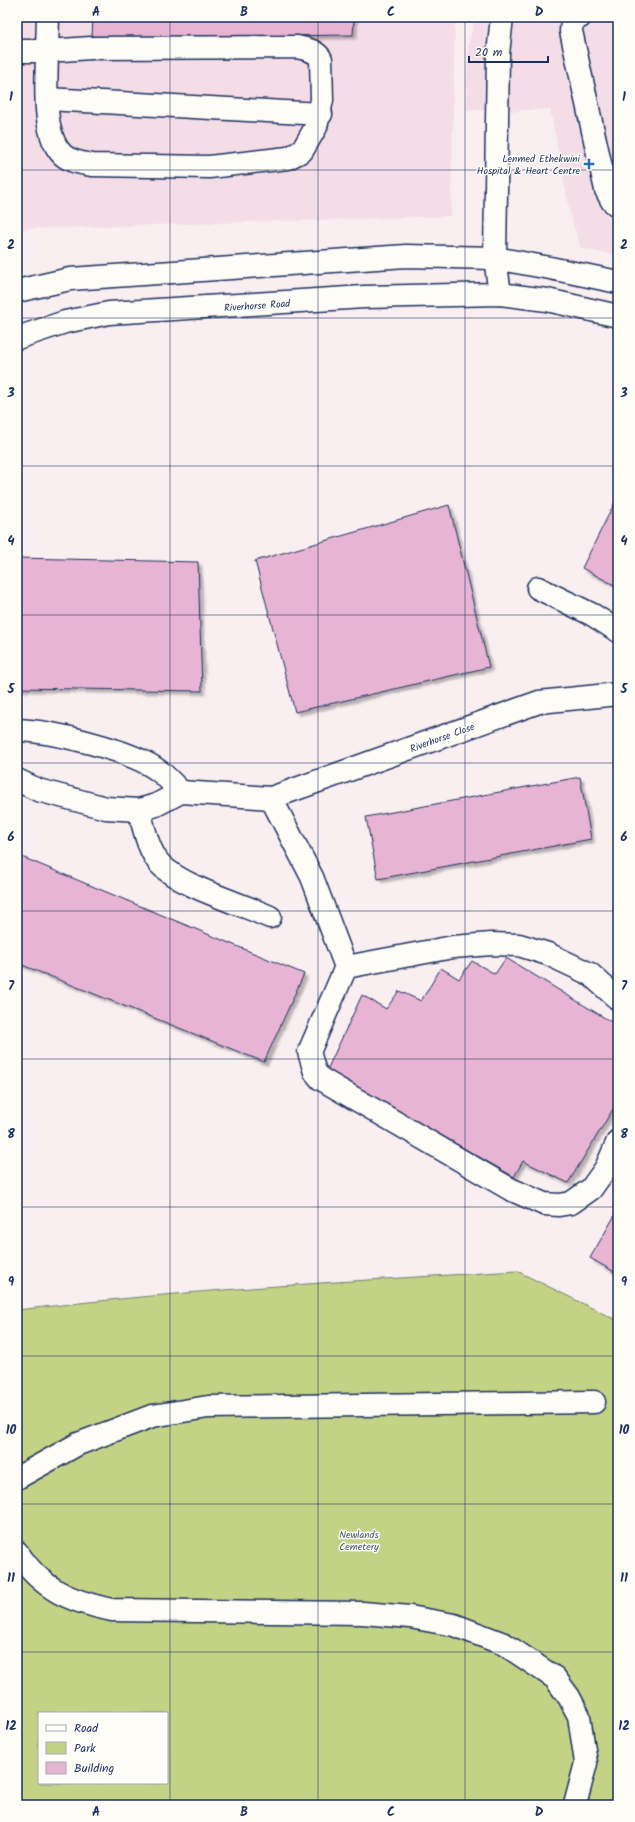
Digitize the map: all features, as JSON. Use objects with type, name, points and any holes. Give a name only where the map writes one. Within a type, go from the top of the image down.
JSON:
[{"type":"lane","points":[[17,51],[47,51],[91,48],[297,47],[307,49],[319,55],[322,63],[321,114],[316,128],[302,151],[288,158],[209,167],[92,165],[74,162],[63,155],[50,130],[47,99],[47,51],[48,17]]},
{"type":"lane","points":[[500,294],[495,258],[498,54],[502,17]]},
{"type":"lane","points":[[580,17],[572,21],[571,31],[606,190],[612,201],[618,206]]},
{"type":"lane","points":[[47,99],[321,114]]},
{"type":"lane","points":[[17,291],[70,279],[406,256],[495,258],[618,282]]},
{"type":"lane","name":"Riverhorse Road","points":[[17,338],[65,322],[109,313],[364,297],[500,294],[547,300],[618,316]]},
{"type":"lane","points":[[538,588],[593,615],[618,632]]},
{"type":"lane","name":"Riverhorse Close","points":[[271,798],[539,702],[618,694]]},
{"type":"lane","points":[[17,730],[36,731],[106,748],[136,758],[158,770],[181,792]]},
{"type":"lane","points":[[17,780],[38,790],[106,808],[139,810],[156,805],[181,792],[271,798],[312,877],[346,967],[309,1052],[315,1072],[321,1079],[510,1189],[544,1204],[559,1205],[571,1203],[591,1190],[606,1168],[618,1141]]},
{"type":"lane","points":[[139,810],[148,842],[160,864],[172,874],[191,884],[270,917]]},
{"type":"lane","points":[[346,967],[453,947],[491,944],[519,945],[548,954],[590,974],[618,999]]},
{"type":"lane","points":[[17,1478],[78,1444],[152,1416],[208,1407],[594,1402]]},
{"type":"lane","points":[[17,1552],[25,1565],[64,1596],[84,1604],[112,1610],[363,1613],[454,1625],[504,1644],[555,1678],[569,1697],[579,1716],[586,1763],[576,1805]]},
{"type":"shaded area","points":[[17,17],[455,17],[451,216],[17,229]]},
{"type":"shaded area","name":"Lenmed Ethekwini Hospital & Heart Centre","points":[[475,17],[618,17],[618,256],[581,248],[571,217],[550,109],[512,111],[466,110],[468,46]]},
{"type":"green space","name":"Newlands Cemetery","points":[[517,1271],[618,1321],[618,1805],[17,1805],[17,1310],[142,1297],[330,1282]]},
{"type":"building","points":[[93,17],[354,17],[353,35],[92,38]]},
{"type":"building","points":[[618,496],[618,587],[582,568]]},
{"type":"building","points":[[449,505],[489,667],[295,712],[255,561]]},
{"type":"building","points":[[17,558],[198,562],[202,691],[17,688]]},
{"type":"building","points":[[580,777],[591,839],[378,879],[366,817]]},
{"type":"building","points":[[17,855],[304,974],[264,1062],[17,963]]},
{"type":"building","points":[[506,958],[618,1026],[618,1101],[568,1183],[523,1161],[514,1177],[327,1070],[362,995],[386,1009],[399,991],[421,1001],[441,968],[459,979],[472,961],[495,974]]},
{"type":"building","points":[[618,1210],[618,1274],[590,1258]]},
{"type":"place","name":"Lenmed Ethekwini Hospital & Heart Centre","points":[[589,164]]}]
